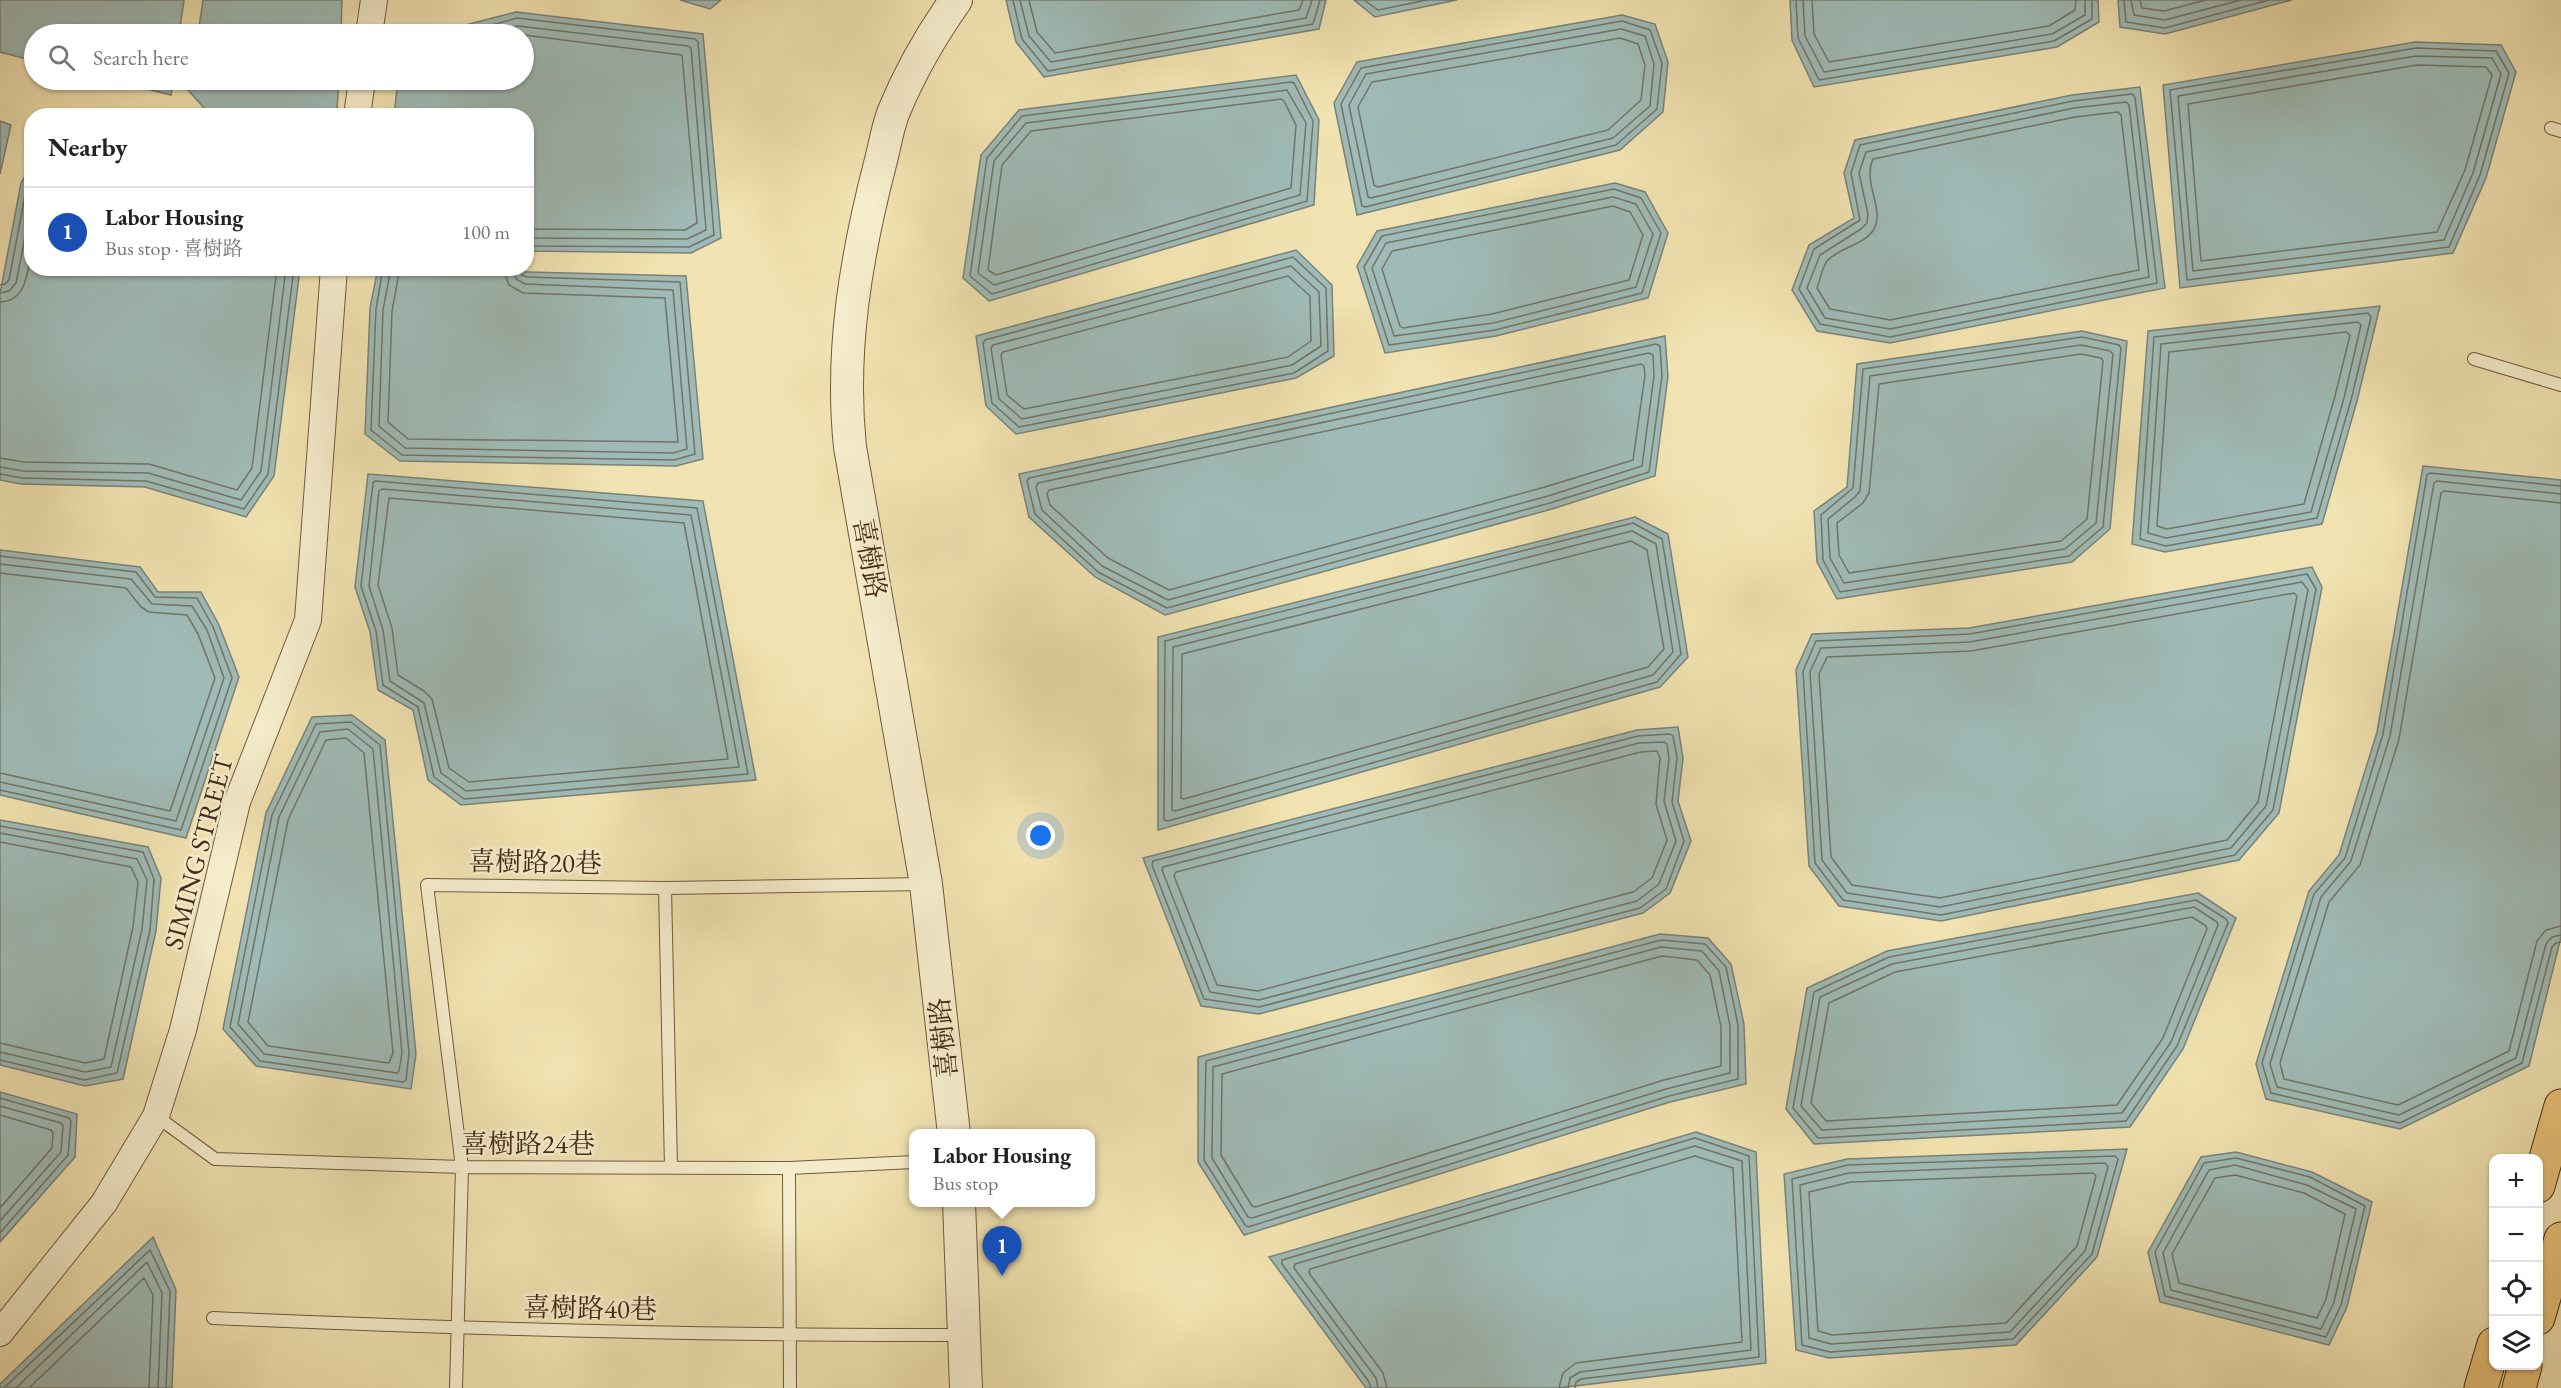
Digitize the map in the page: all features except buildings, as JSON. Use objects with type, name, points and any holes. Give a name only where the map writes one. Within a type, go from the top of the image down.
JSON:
[{"type":"main road","points":[[2543,1168],[2561,1106]]},
{"type":"main road","points":[[2539,1316],[2561,1239]]},
{"type":"main road","points":[[2481,1388],[2489,1359]]},
{"type":"main road","points":[[2519,1388],[2524,1370]]},
{"type":"street","points":[[370,24],[374,0]]},
{"type":"street","name":"喜樹路","points":[[953,1129],[926,884],[850,447],[846,408],[855,275],[887,136],[894,111],[927,44],[956,0]]},
{"type":"street","points":[[358,108],[361,90]]},
{"type":"street","name":"SIMING STREET","points":[[0,1333],[104,1203],[156,1116],[183,1030],[237,802],[308,620],[333,276]]},
{"type":"street","points":[[959,1207],[966,1335],[966,1388]]},
{"type":"lane","points":[[2474,359],[2561,385]]},
{"type":"lane","name":"喜樹路20巷","points":[[462,1167],[428,885],[665,888],[926,884]]},
{"type":"lane","points":[[665,888],[671,1167]]},
{"type":"lane","name":"喜樹路24巷","points":[[156,1116],[215,1160],[462,1167],[789,1168],[909,1162]]},
{"type":"lane","points":[[456,1388],[462,1167]]},
{"type":"lane","points":[[789,1168],[790,1388]]},
{"type":"lane","name":"喜樹路40巷","points":[[213,1318],[457,1329],[790,1336],[966,1335]]},
{"type":"water","points":[[0,0],[184,0],[180,24],[24,24],[24,58],[0,52]]},
{"type":"water","points":[[203,0],[342,0],[341,24],[199,24]]},
{"type":"water","points":[[680,0],[721,0],[710,9]]},
{"type":"water","points":[[1006,0],[1326,0],[1319,29],[1044,77],[1016,42]]},
{"type":"water","points":[[1354,0],[1457,0],[1375,17]]},
{"type":"water","points":[[1790,0],[2098,0],[2099,22],[2057,47],[1814,87],[1792,40]]},
{"type":"water","points":[[2118,0],[2292,0],[2165,34],[2120,27]]},
{"type":"water","points":[[516,12],[703,34],[721,238],[691,253],[534,251],[534,108],[395,108],[397,90],[534,90],[534,24],[470,24]]},
{"type":"water","points":[[1622,15],[1655,24],[1668,62],[1663,112],[1620,150],[1357,215],[1334,103],[1357,62]]},
{"type":"water","points":[[2415,42],[2501,45],[2516,72],[2486,178],[2453,253],[2180,288],[2163,85]]},
{"type":"water","points":[[1296,75],[1319,120],[1314,205],[989,301],[963,278],[981,155],[1019,110]]},
{"type":"water","points":[[2140,87],[2165,288],[1890,343],[1817,331],[1792,290],[1809,245],[1854,218],[1844,173],[1855,140],[2072,95]]},
{"type":"water","points":[[151,90],[172,90],[171,95]]},
{"type":"water","points":[[188,90],[338,90],[337,108],[204,108]]},
{"type":"water","points":[[0,121],[11,125],[0,174]]},
{"type":"water","points":[[24,178],[24,276],[299,276],[274,476],[246,517],[145,487],[21,484],[0,480],[0,294],[21,183]]},
{"type":"water","points":[[1615,183],[1645,192],[1668,233],[1648,298],[1496,336],[1385,353],[1357,266],[1377,231]]},
{"type":"water","points":[[1296,250],[1332,285],[1334,356],[1296,378],[1016,434],[986,406],[976,336]]},
{"type":"water","points":[[534,272],[686,276],[703,459],[676,466],[400,461],[365,434],[370,308],[376,276],[534,276]]},
{"type":"water","points":[[2380,306],[2357,401],[2322,524],[2165,552],[2132,544],[2148,331]]},
{"type":"water","points":[[2082,331],[2127,341],[2110,529],[2072,562],[1837,599],[1817,562],[1814,511],[1847,487],[1857,364]]},
{"type":"water","points":[[1665,336],[1668,376],[1655,476],[1552,509],[1165,615],[1095,577],[1029,517],[1019,474]]},
{"type":"water","points":[[2423,466],[2561,480],[2561,937],[2529,1066],[2400,1129],[2266,1099],[2256,1064],[2309,891],[2339,855],[2377,732]]},
{"type":"water","points":[[368,474],[703,501],[756,780],[461,805],[428,780],[413,710],[378,690],[370,632],[355,587]]},
{"type":"water","points":[[1635,517],[1668,534],[1688,657],[1660,687],[1158,830],[1158,637]]},
{"type":"water","points":[[0,550],[140,567],[158,592],[201,592],[219,625],[239,677],[186,838],[0,795]]},
{"type":"water","points":[[2312,567],[2322,587],[2279,813],[2239,860],[1941,921],[1839,906],[1809,866],[1796,670],[1812,634],[1969,628]]},
{"type":"water","points":[[352,715],[385,740],[416,1054],[411,1089],[256,1066],[223,1029],[266,813],[312,717]]},
{"type":"water","points":[[1678,727],[1683,758],[1678,801],[1691,841],[1670,893],[1643,913],[1259,1014],[1201,1006],[1143,858],[1637,730]]},
{"type":"water","points":[[0,820],[148,847],[161,878],[156,931],[123,1079],[85,1086],[0,1065]]},
{"type":"water","points":[[2198,893],[2236,918],[2183,1049],[2130,1127],[1814,1144],[1786,1109],[1807,988],[1887,951]]},
{"type":"water","points":[[1660,934],[1708,938],[1731,964],[1744,1024],[1746,1084],[1670,1102],[1244,1235],[1198,1162],[1198,1057]]},
{"type":"water","points":[[0,1092],[77,1114],[75,1157],[0,1242]]},
{"type":"water","points":[[1696,1132],[1756,1152],[1766,1363],[1558,1388],[1366,1388],[1269,1257]]},
{"type":"water","points":[[2127,1149],[2097,1257],[2016,1345],[1829,1358],[1796,1350],[1784,1174],[1847,1159]]},
{"type":"water","points":[[2236,1152],[2312,1172],[2372,1202],[2347,1307],[2329,1345],[2160,1302],[2148,1252],[2201,1157]]},
{"type":"water","points":[[153,1237],[176,1290],[172,1388],[0,1388],[0,1384]]},
{"type":"place","name":"Labor Housing","points":[[1002,1276]]}]
